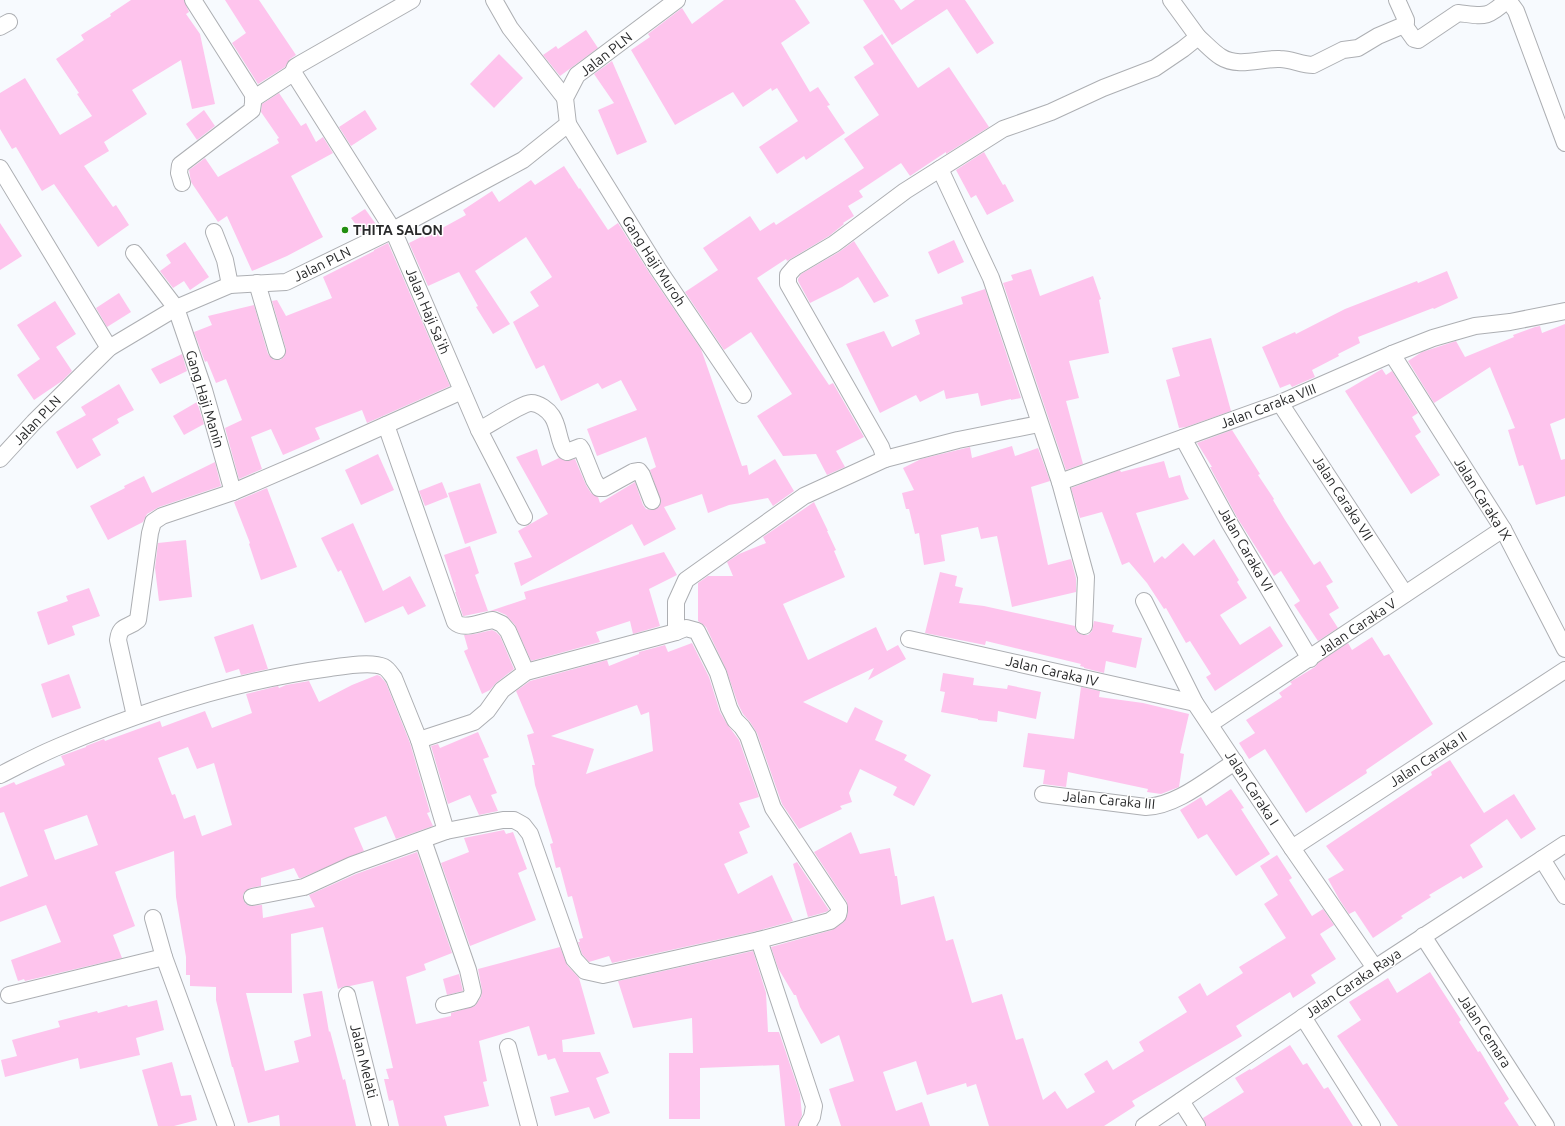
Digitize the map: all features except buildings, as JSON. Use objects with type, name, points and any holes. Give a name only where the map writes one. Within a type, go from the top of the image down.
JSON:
[{"type":"street","points":[[182,183],[179,173],[180,164],[252,110],[254,96],[193,0]]},
{"type":"street","points":[[253,99],[293,73],[295,68],[300,64],[412,0]]},
{"type":"street","points":[[494,0],[510,28],[565,98],[568,124]]},
{"type":"street","name":"Jalan PLN","points":[[565,98],[577,75],[677,0]]},
{"type":"street","points":[[1171,0],[1198,36],[1211,49],[1228,61],[1241,62],[1278,59],[1293,60],[1308,65],[1313,65],[1343,50],[1358,48],[1378,36],[1404,25],[1406,20],[1397,0]]},
{"type":"street","points":[[1404,25],[1414,39],[1418,40],[1458,13],[1480,16],[1486,15],[1494,12],[1508,0],[1516,11],[1565,143]]},
{"type":"street","points":[[885,458],[881,447],[788,284],[788,275],[795,267],[834,244],[886,204],[1003,129],[1051,112],[1103,88],[1155,68],[1184,49],[1198,36]]},
{"type":"street","name":"Jalan Haji Sa'ih","points":[[293,73],[393,230],[479,430],[524,517]]},
{"type":"street","name":"Jalan PLN","points":[[0,459],[34,422],[108,348],[176,308],[230,285],[286,282],[393,230],[523,160],[568,124]]},
{"type":"street","name":"Gang Haji Muroh","points":[[568,124],[658,269],[743,396]]},
{"type":"street","points":[[0,168],[108,348]]},
{"type":"street","points":[[940,169],[991,278],[1039,424],[1060,482],[1086,577],[1084,626]]},
{"type":"street","points":[[214,232],[225,260],[230,285]]},
{"type":"street","name":"Gang Haji Manin","points":[[134,253],[176,308],[204,390],[233,492]]},
{"type":"street","points":[[257,283],[277,351]]},
{"type":"street","name":"Jalan Caraka VIII","points":[[1060,482],[1280,403],[1392,354],[1433,338],[1475,326],[1510,322],[1565,311]]},
{"type":"street","name":"Jalan Caraka IX","points":[[1392,354],[1503,529],[1565,649]]},
{"type":"street","points":[[135,716],[118,640],[119,633],[123,628],[133,625],[138,620],[153,522],[162,516],[233,492],[462,391]]},
{"type":"street","points":[[479,430],[523,405],[531,403],[540,406],[547,410],[553,417],[565,451],[567,452],[580,447],[599,488],[604,488],[633,472],[639,471],[652,501]]},
{"type":"street","name":"Jalan Caraka VII","points":[[1280,403],[1405,594]]},
{"type":"street","points":[[676,632],[676,602],[686,580],[804,496],[885,458],[958,440],[1039,424]]},
{"type":"street","points":[[386,425],[455,622],[458,625],[467,626],[493,620],[502,624],[508,632],[526,672]]},
{"type":"street","name":"Jalan Caraka VI","points":[[1183,438],[1230,524],[1310,659]]},
{"type":"street","name":"Jalan Caraka V","points":[[1210,724],[1310,659],[1503,529]]},
{"type":"street","name":"Jalan Caraka I","points":[[1144,600],[1195,703],[1292,848],[1375,968]]},
{"type":"street","points":[[252,897],[299,889],[352,865],[446,831],[503,820],[514,820],[523,825],[530,834],[574,959],[585,972],[603,975],[759,940],[830,921],[840,912],[773,808],[748,736],[735,720],[729,708],[718,673],[697,630],[686,628],[676,632],[526,672],[502,690],[487,711],[474,722],[420,740]]},
{"type":"street","name":"Jalan Caraka IV","points":[[910,639],[1195,703]]},
{"type":"street","points":[[0,775],[59,746],[135,716],[250,681],[319,669],[375,664],[383,666],[394,678],[420,740],[446,831]]},
{"type":"street","name":"Jalan Caraka II","points":[[1292,848],[1565,670]]},
{"type":"street","name":"Jalan Caraka III","points":[[1043,794],[1156,806],[1170,802],[1184,795],[1235,762]]},
{"type":"street","points":[[423,840],[468,970],[473,992],[469,999],[444,1005]]},
{"type":"street","name":"Jalan Caraka Raya","points":[[1144,1126],[1375,968],[1565,844]]},
{"type":"street","points":[[1542,859],[1565,896]]},
{"type":"street","points":[[153,918],[164,957],[226,1126]]},
{"type":"street","name":"Jalan Cemara","points":[[1423,936],[1546,1126]]},
{"type":"street","points":[[759,940],[814,1106],[812,1117],[807,1126]]},
{"type":"street","points":[[9,995],[164,957]]},
{"type":"street","name":"Jalan Melati","points":[[348,995],[380,1126]]},
{"type":"street","points":[[1303,1017],[1372,1126]]},
{"type":"street","points":[[508,1047],[527,1125]]},
{"type":"street","points":[[1181,1101],[1197,1126]]},
{"type":"place","name":"THITA SALON","points":[[345,230]]}]
